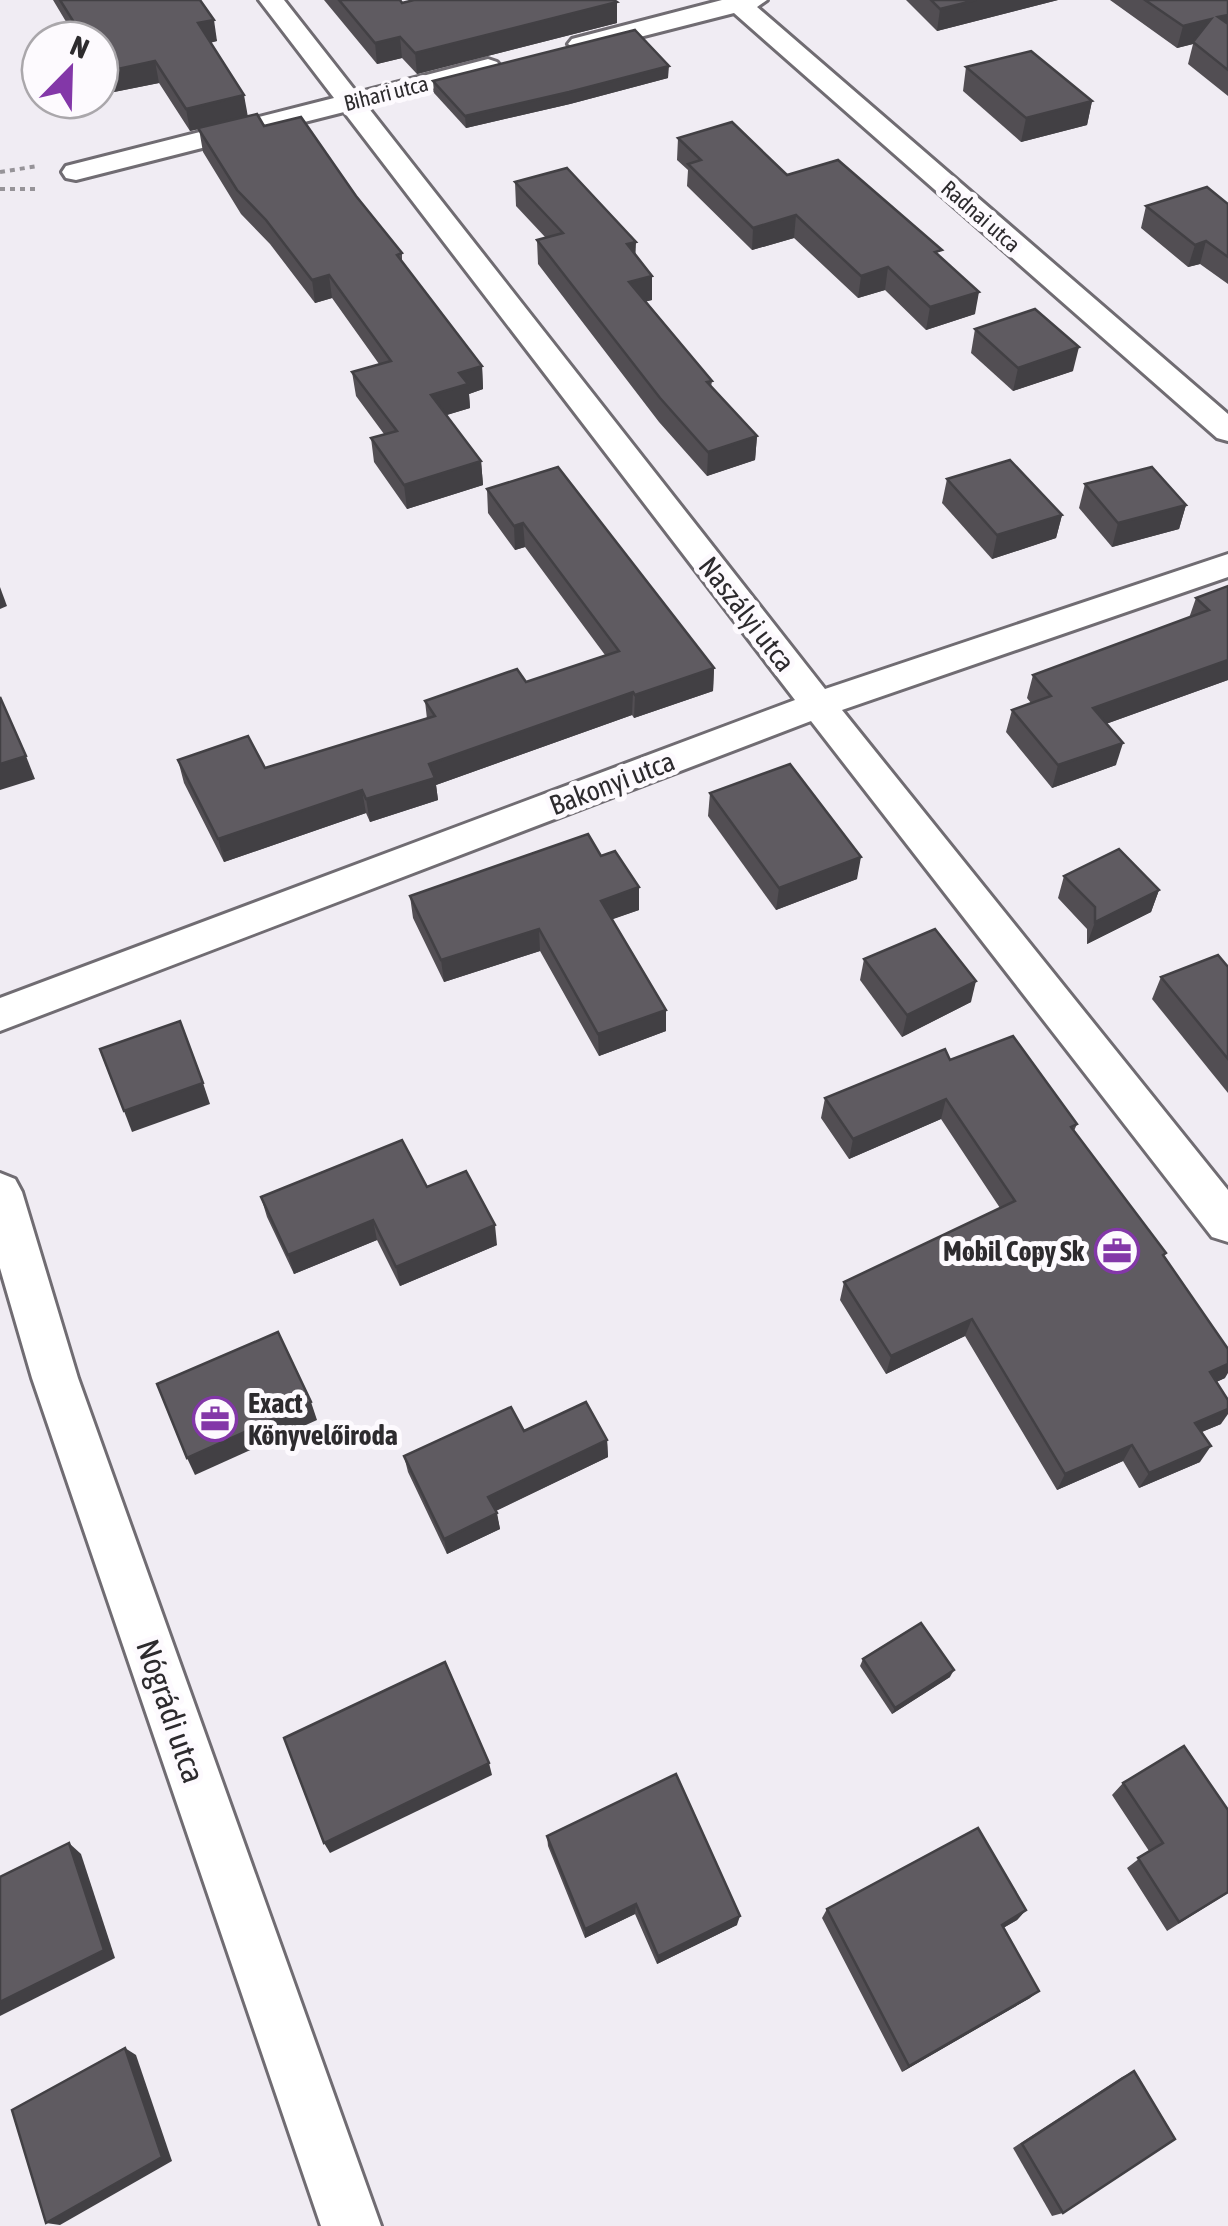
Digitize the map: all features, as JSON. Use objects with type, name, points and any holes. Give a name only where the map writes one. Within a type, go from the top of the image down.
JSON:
[{"type":"street","name":"Naszályi utca","points":[[272,0],[818,705],[1228,1223]]},
{"type":"street","points":[[552,51],[742,1]]},
{"type":"street","name":"Radnai utca","points":[[742,1],[1228,432]]},
{"type":"street","name":"Bihari utca","points":[[76,172],[515,60]]},
{"type":"street","name":"Bakonyi utca","points":[[0,1015],[818,705],[1228,565]]},
{"type":"street","name":"Nógrádi utca","points":[[0,1192],[55,1378],[351,2226]]},
{"type":"building","points":[[60,0],[200,0],[214,20],[198,23],[244,95],[186,109],[155,61],[120,69],[120,20],[72,20]]},
{"type":"building","points":[[339,0],[617,2],[415,53],[400,37],[375,43]]},
{"type":"building","points":[[931,0],[976,0],[940,9]]},
{"type":"building","points":[[1145,0],[1228,0],[1228,15],[1218,17],[1228,24],[1228,70],[1193,42],[1211,19],[1183,26]]},
{"type":"building","points":[[635,30],[669,66],[465,116],[433,81]]},
{"type":"building","points":[[1031,51],[1092,101],[1026,118],[966,67]]},
{"type":"building","points":[[257,114],[264,126],[301,117],[402,253],[397,255],[482,366],[459,373],[468,384],[431,395],[481,461],[404,485],[371,438],[397,431],[352,372],[391,361],[329,275],[312,280],[266,220],[237,190],[198,128]]},
{"type":"building","points":[[732,122],[787,175],[838,160],[942,250],[935,252],[979,292],[930,307],[888,267],[861,276],[796,215],[753,228],[688,164],[701,160],[678,138]]},
{"type":"building","points":[[567,168],[636,242],[627,244],[652,276],[629,282],[712,381],[707,382],[757,436],[708,452],[660,398],[537,240],[563,233],[515,182]]},
{"type":"building","points":[[1207,187],[1228,204],[1228,257],[1206,241],[1195,245],[1146,206]]},
{"type":"building","points":[[1035,309],[1079,347],[1018,368],[975,329]]},
{"type":"building","points":[[1010,460],[1062,515],[997,535],[947,479]]},
{"type":"building","points":[[558,467],[714,668],[635,695],[633,692],[429,764],[435,778],[366,799],[362,790],[218,839],[178,760],[248,736],[265,768],[435,716],[425,701],[517,669],[526,682],[619,651],[523,523],[514,526],[487,489]]},
{"type":"building","points":[[1152,467],[1186,505],[1118,523],[1085,484]]},
{"type":"building","points":[[1228,586],[1228,660],[1093,708],[1123,743],[1058,765],[1012,710],[1051,696],[1033,675],[1209,610],[1196,598]]},
{"type":"building","points":[[0,697],[26,756],[0,764]]},
{"type":"building","points":[[790,764],[861,857],[779,888],[710,793]]},
{"type":"building","points":[[588,834],[601,856],[615,851],[639,887],[601,901],[666,1010],[598,1034],[539,929],[441,960],[410,896]]},
{"type":"building","points":[[1119,849],[1159,890],[1095,922],[1095,907],[1064,876]]},
{"type":"building","points":[[935,929],[976,981],[907,1015],[864,959]]},
{"type":"building","points":[[1218,955],[1228,967],[1228,1059],[1161,977]]},
{"type":"building","points":[[180,1021],[203,1083],[124,1111],[100,1049]]},
{"type":"building","points":[[1013,1036],[1077,1124],[1071,1127],[1166,1253],[1163,1255],[1228,1349],[1228,1364],[1210,1372],[1228,1400],[1228,1409],[1195,1423],[1211,1446],[1149,1473],[1132,1445],[1065,1474],[972,1319],[891,1356],[844,1282],[1015,1201],[946,1099],[853,1139],[825,1098],[945,1049],[950,1060]]},
{"type":"building","points":[[402,1140],[427,1187],[466,1171],[495,1225],[396,1267],[373,1220],[288,1255],[261,1197]]},
{"type":"building","points":[[278,1332],[311,1402],[187,1458],[157,1384]]},
{"type":"building","points":[[586,1402],[607,1440],[488,1497],[497,1513],[444,1539],[404,1456],[511,1407],[524,1431]]},
{"type":"building","points":[[921,1623],[954,1670],[895,1708],[863,1659]]},
{"type":"building","points":[[445,1662],[489,1763],[324,1843],[284,1738]]},
{"type":"building","points":[[1184,1746],[1228,1810],[1228,1892],[1179,1922],[1138,1858],[1163,1843],[1123,1783]]},
{"type":"building","points":[[676,1774],[740,1916],[658,1956],[636,1904],[585,1929],[547,1836]]},
{"type":"building","points":[[978,1828],[1026,1910],[1002,1925],[1039,1991],[909,2066],[827,1909]]},
{"type":"building","points":[[69,1843],[104,1950],[0,2002],[0,1877]]},
{"type":"building","points":[[125,2048],[162,2157],[46,2223],[12,2110]]},
{"type":"building","points":[[1134,2071],[1175,2139],[1063,2213],[1022,2144]]},
{"type":"place","name":"Mobil Copy Sk","points":[[1117,1251]]},
{"type":"place","name":"Exact Könyvelőiroda","points":[[215,1419]]}]
